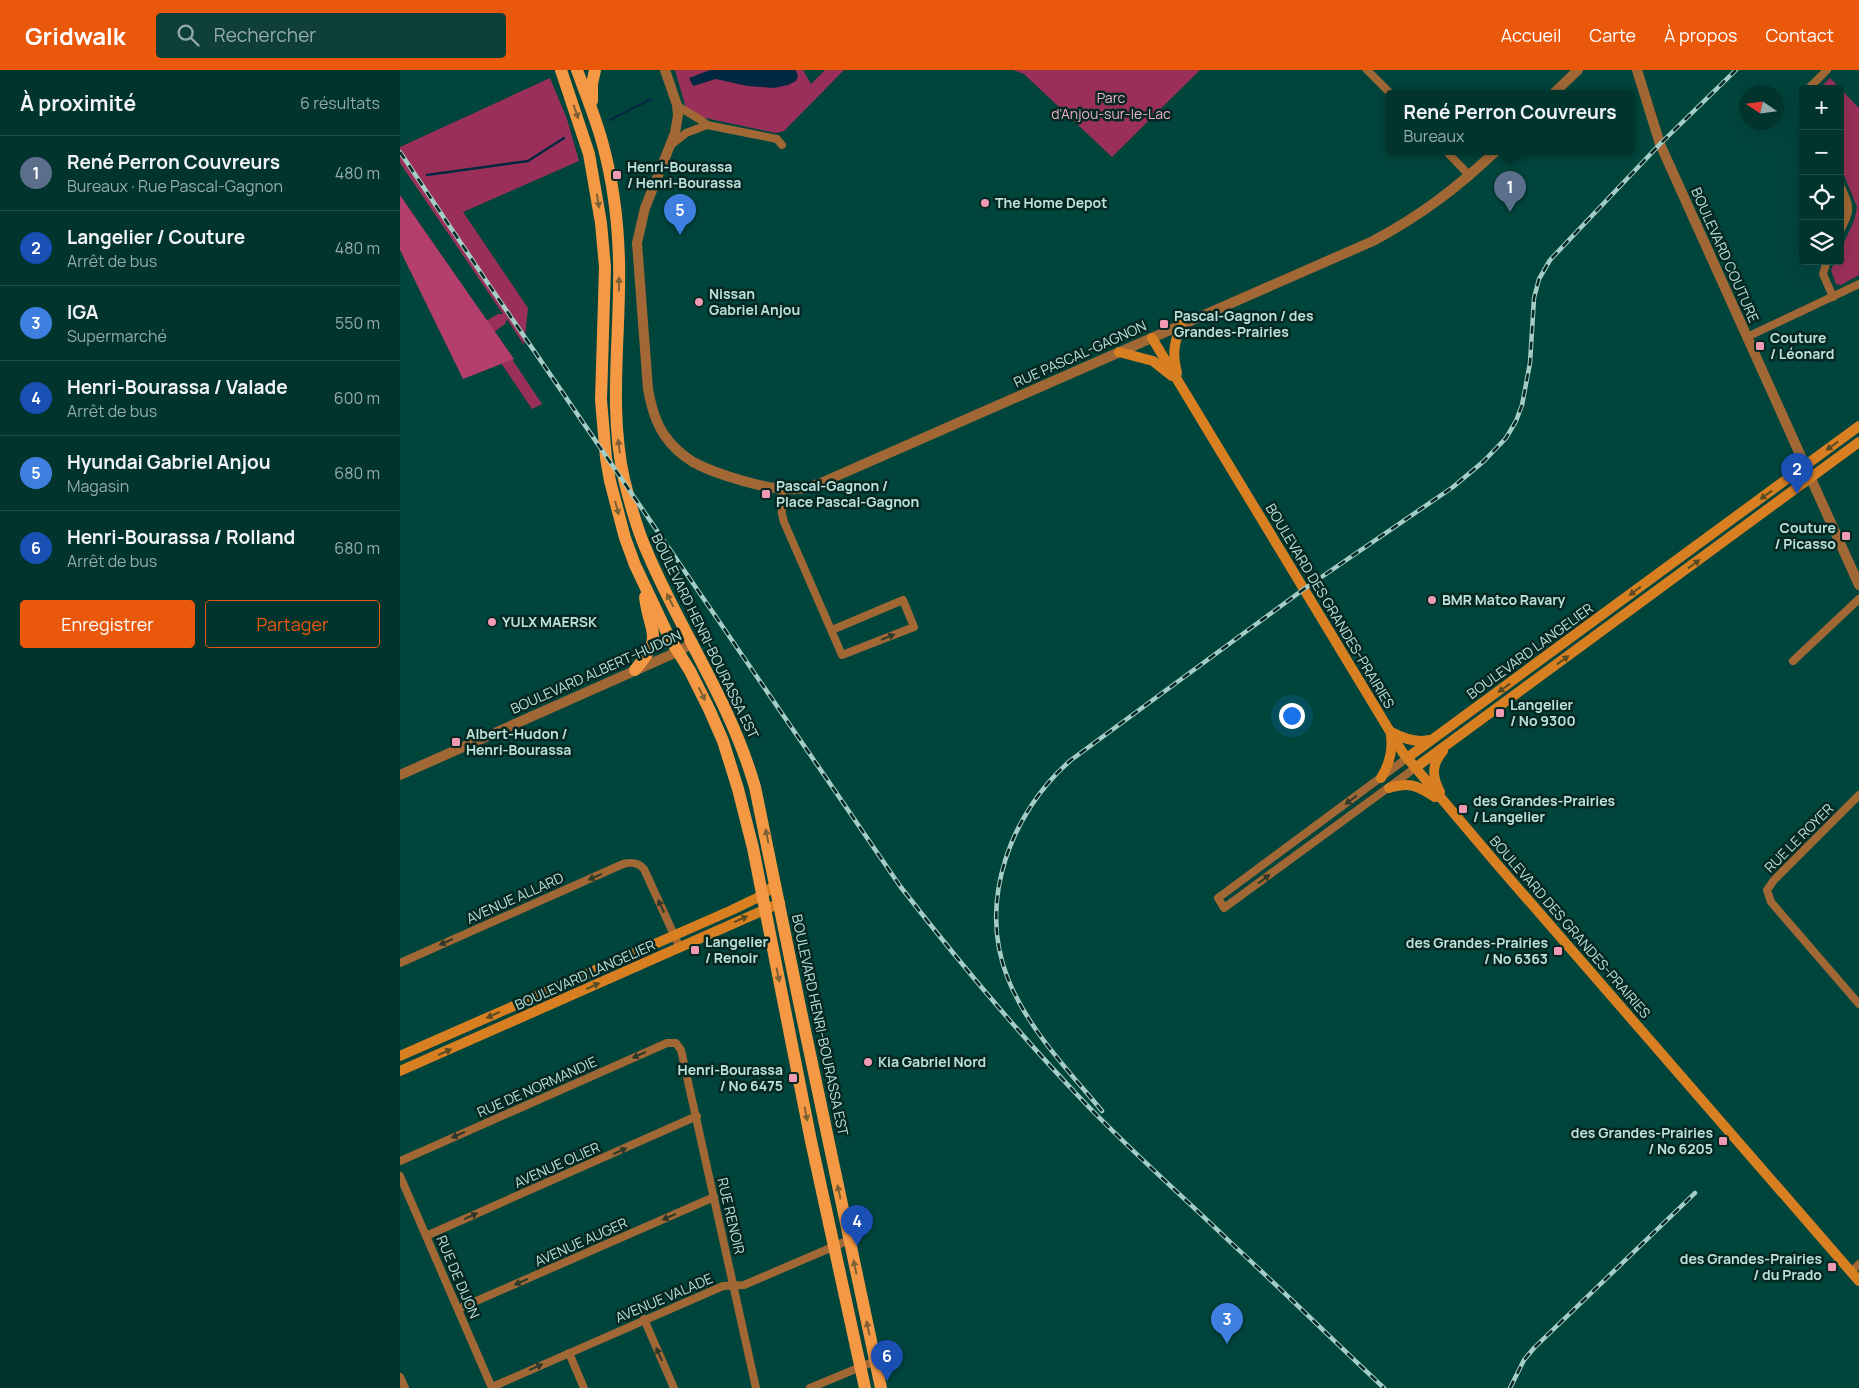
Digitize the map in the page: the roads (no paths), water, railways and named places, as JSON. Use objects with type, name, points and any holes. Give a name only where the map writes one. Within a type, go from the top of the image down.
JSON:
[{"type":"main road","name":"BOULEVARD HENRI-BOURASSA EST","points":[[561,70],[589,154],[601,223],[605,274],[601,400],[606,458],[617,509],[625,538],[645,587],[677,652],[700,690],[723,740],[731,764],[749,831],[834,1247],[865,1388]]},
{"type":"main road","name":"BOULEVARD HENRI-BOURASSA EST","points":[[577,70],[592,109],[608,163],[618,241],[617,429],[624,477],[647,552],[730,716],[746,757],[759,801],[881,1388]]},
{"type":"main road","points":[[592,109],[592,84],[595,70]]},
{"type":"main road","points":[[1178,381],[1173,359],[1174,345],[1181,325]]},
{"type":"main road","name":"BOULEVARD DES GRANDES-PRAIRIES","points":[[1152,338],[1407,758],[1859,1281]]},
{"type":"main road","points":[[1119,352],[1152,361],[1178,381]]},
{"type":"main road","name":"BOULEVARD LANGELIER","points":[[1407,758],[1859,426]]},
{"type":"main road","name":"BOULEVARD LANGELIER","points":[[1415,768],[1859,442]]},
{"type":"main road","points":[[635,670],[649,653],[654,641],[645,587]]},
{"type":"main road","points":[[1391,732],[1405,739],[1421,742],[1433,740]]},
{"type":"main road","points":[[1381,778],[1386,769],[1392,744],[1391,732]]},
{"type":"main road","points":[[1447,806],[1437,786],[1432,770],[1439,755],[1453,740]]},
{"type":"main road","points":[[1389,788],[1400,784],[1412,784],[1447,806]]},
{"type":"main road","name":"BOULEVARD LANGELIER","points":[[400,1056],[761,896],[776,884]]},
{"type":"main road","name":"BOULEVARD LANGELIER","points":[[400,1072],[780,903]]},
{"type":"street","points":[[665,70],[677,106],[677,124],[672,144]]},
{"type":"street","points":[[1367,70],[1387,90]]},
{"type":"street","points":[[1557,90],[1578,70]]},
{"type":"street","name":"BOULEVARD COUTURE","points":[[1637,70],[1660,144],[1859,583]]},
{"type":"street","points":[[1812,85],[1827,70]]},
{"type":"street","points":[[677,106],[707,125],[777,139],[782,145]]},
{"type":"street","points":[[672,144],[686,133],[707,125]]},
{"type":"street","name":"RUE PASCAL-GAGNON","points":[[672,144],[644,208],[638,232],[637,253],[648,389],[652,410],[664,436],[693,461],[718,472],[769,488],[781,489],[798,489],[823,482],[1373,240],[1431,206],[1470,176],[1492,155]]},
{"type":"street","points":[[1450,155],[1470,176]]},
{"type":"street","points":[[1844,194],[1849,210],[1844,222]]},
{"type":"street","points":[[1825,265],[1823,274],[1833,297]]},
{"type":"street","points":[[1747,337],[1859,284]]},
{"type":"street","points":[[781,489],[784,522],[842,655],[914,627],[903,600],[832,630]]},
{"type":"street","points":[[1793,661],[1859,600]]},
{"type":"street","name":"BOULEVARD ALBERT-HUDON","points":[[400,775],[677,652],[693,643]]},
{"type":"street","name":"BOULEVARD LANGELIER","points":[[1407,758],[1218,898],[1224,908],[1415,768]]},
{"type":"street","name":"RUE LE ROYER","points":[[1859,796],[1774,880],[1767,890],[1771,902],[1859,1004]]},
{"type":"street","name":"AVENUE ALLARD","points":[[400,963],[623,864],[635,862],[640,865],[675,935]]},
{"type":"street","points":[[675,935],[680,948]]},
{"type":"street","name":"RUE DE NORMANDIE","points":[[400,1161],[667,1043],[676,1043],[682,1050]]},
{"type":"street","name":"RUE RENOIR","points":[[682,1050],[756,1388]]},
{"type":"street","name":"AVENUE OLIER","points":[[426,1236],[697,1116]]},
{"type":"street","name":"RUE DE DIJON","points":[[400,1176],[492,1387]]},
{"type":"street","name":"AVENUE AUGER","points":[[458,1310],[714,1197]]},
{"type":"street","name":"AVENUE VALADE","points":[[492,1387],[722,1286],[744,1284],[849,1240]]},
{"type":"street","points":[[1851,1272],[1859,1264]]},
{"type":"street","points":[[644,1319],[674,1388]]},
{"type":"street","points":[[569,1353],[584,1388]]},
{"type":"street","points":[[810,1388],[875,1361]]},
{"type":"street","points":[[400,1377],[405,1388]]},
{"type":"water","points":[[710,70],[796,70],[798,76],[796,81],[788,85],[774,88],[747,86],[716,79],[693,86],[689,78]]},
{"type":"waterway","points":[[610,120],[651,99]]},
{"type":"waterway","points":[[427,175],[528,161],[564,138]]},
{"type":"railway","points":[[1102,1111],[1050,1048],[1026,1015],[1008,979],[999,949],[996,919],[998,889],[1005,860],[1031,805],[1050,781],[1071,760],[1304,589],[1453,487],[1484,461],[1506,438],[1516,421],[1522,405],[1530,363],[1534,298],[1539,279],[1550,260],[1660,144],[1736,70]]},
{"type":"railway","points":[[400,152],[900,886],[922,914],[1012,1023],[1101,1120],[1384,1388]]},
{"type":"railway","points":[[1510,1388],[1524,1360],[1534,1348],[1695,1193]]},
{"type":"place","name":"Henri-Bourassa / Henri-Bourassa","points":[[617,175]]},
{"type":"place","name":"The Home Depot","points":[[985,203]]},
{"type":"place","name":"René Perron Couvreurs","points":[[1510,212]]},
{"type":"place","name":"Hyundai Gabriel Anjou","points":[[680,235]]},
{"type":"place","name":"Nissan Gabriel Anjou","points":[[699,302]]},
{"type":"place","name":"Pascal-Gagnon / des Grandes-Prairies","points":[[1164,324]]},
{"type":"place","name":"Couture / Léonard","points":[[1760,346]]},
{"type":"place","name":"Pascal-Gagnon / Place Pascal-Gagnon","points":[[766,494]]},
{"type":"place","name":"Langelier / Couture","points":[[1797,494]]},
{"type":"place","name":"Couture / Picasso","points":[[1846,536]]},
{"type":"place","name":"BMR Matco Ravary","points":[[1432,600]]},
{"type":"place","name":"YULX MAERSK","points":[[492,622]]},
{"type":"place","name":"Langelier / No 9300","points":[[1500,713]]},
{"type":"place","name":"Albert-Hudon / Henri-Bourassa","points":[[456,742]]},
{"type":"place","name":"des Grandes-Prairies / Langelier","points":[[1463,809]]},
{"type":"place","name":"Langelier / Renoir","points":[[695,950]]},
{"type":"place","name":"des Grandes-Prairies / No 6363","points":[[1558,951]]},
{"type":"place","name":"Kia Gabriel Nord","points":[[868,1062]]},
{"type":"place","name":"Henri-Bourassa / No 6475","points":[[793,1078]]},
{"type":"place","name":"des Grandes-Prairies / No 6205","points":[[1723,1141]]},
{"type":"place","name":"Henri-Bourassa / Valade","points":[[857,1246]]},
{"type":"place","name":"des Grandes-Prairies / du Prado","points":[[1832,1267]]},
{"type":"place","name":"IGA","points":[[1227,1344]]},
{"type":"place","name":"Henri-Bourassa / Rolland","points":[[887,1381]]},
{"type":"park label","name":"Parc d'Anjou-sur-le-Lac","points":[[1111,106]]}]
